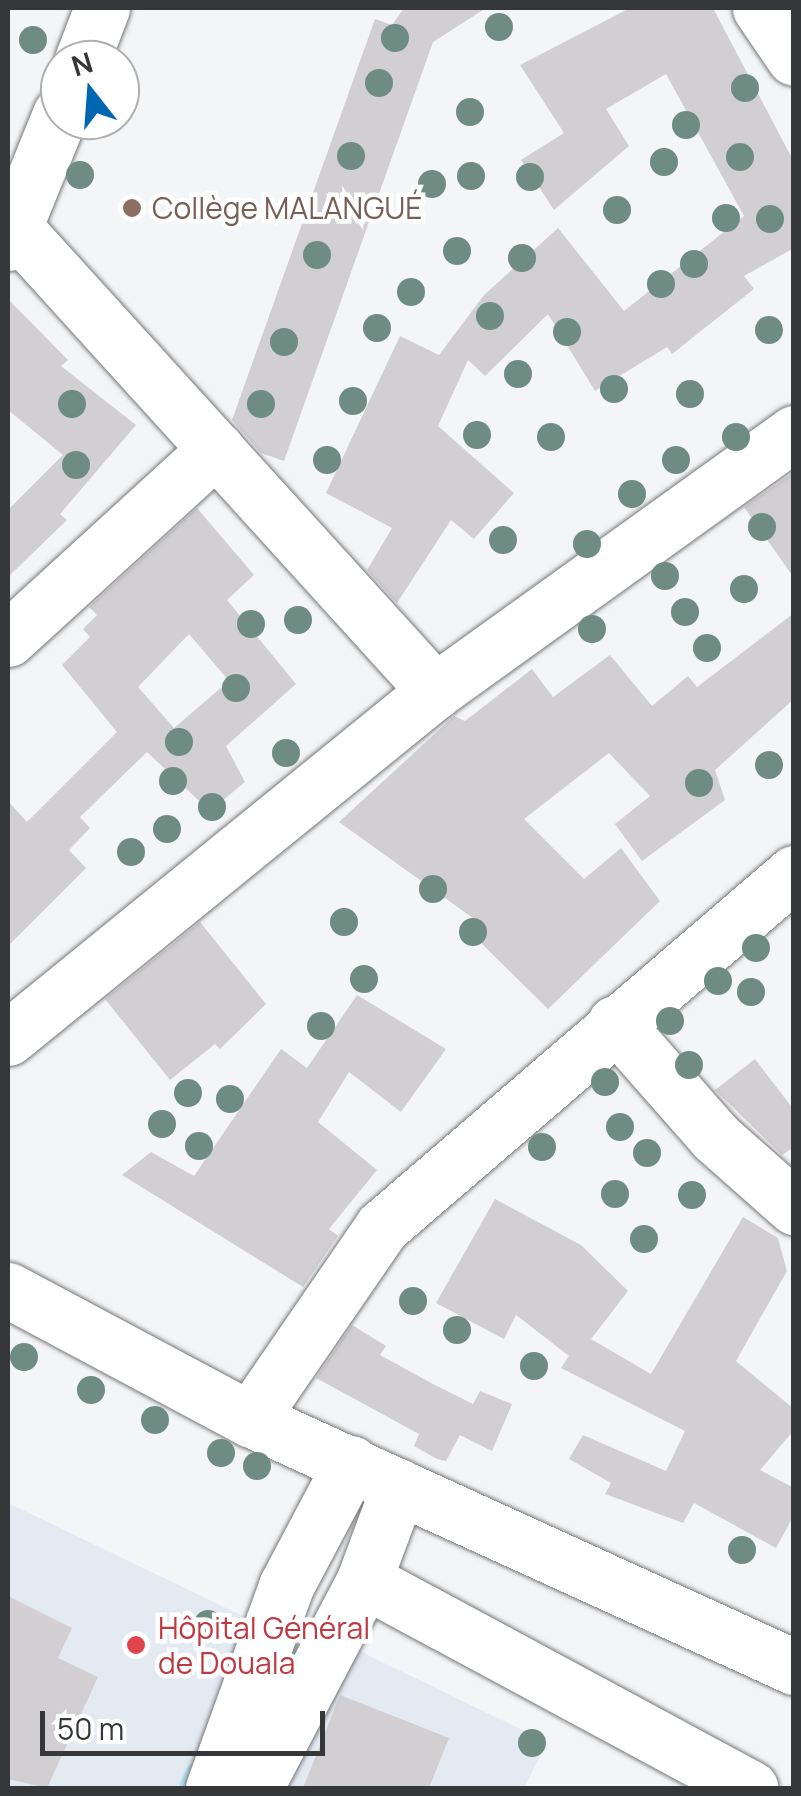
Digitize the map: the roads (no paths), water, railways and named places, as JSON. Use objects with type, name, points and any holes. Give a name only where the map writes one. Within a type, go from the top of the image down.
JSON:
[{"type":"street","points":[[90,40],[102,8]]},
{"type":"street","points":[[760,8],[794,58]]},
{"type":"street","points":[[49,140],[11,235],[216,449],[435,691]]},
{"type":"street","points":[[8,1038],[435,691],[794,433]]},
{"type":"street","points":[[8,639],[216,449]]},
{"type":"street","points":[[250,1419],[382,1227],[794,873]]},
{"type":"street","points":[[615,1023],[715,1137],[794,1207]]},
{"type":"street","points":[[8,1290],[250,1419],[794,1667]]},
{"type":"street","points":[[255,1788],[364,1580],[375,1475]]},
{"type":"street","points":[[212,1788],[286,1586],[375,1475]]},
{"type":"street","points":[[364,1580],[751,1788]]},
{"type":"waterway","points":[[183,1788],[192,1769]]},
{"type":"place","name":"Collège MALANGUÉ","points":[[132,208]]},
{"type":"place","name":"Hôpital Général de Douala","points":[[136,1645]]}]
